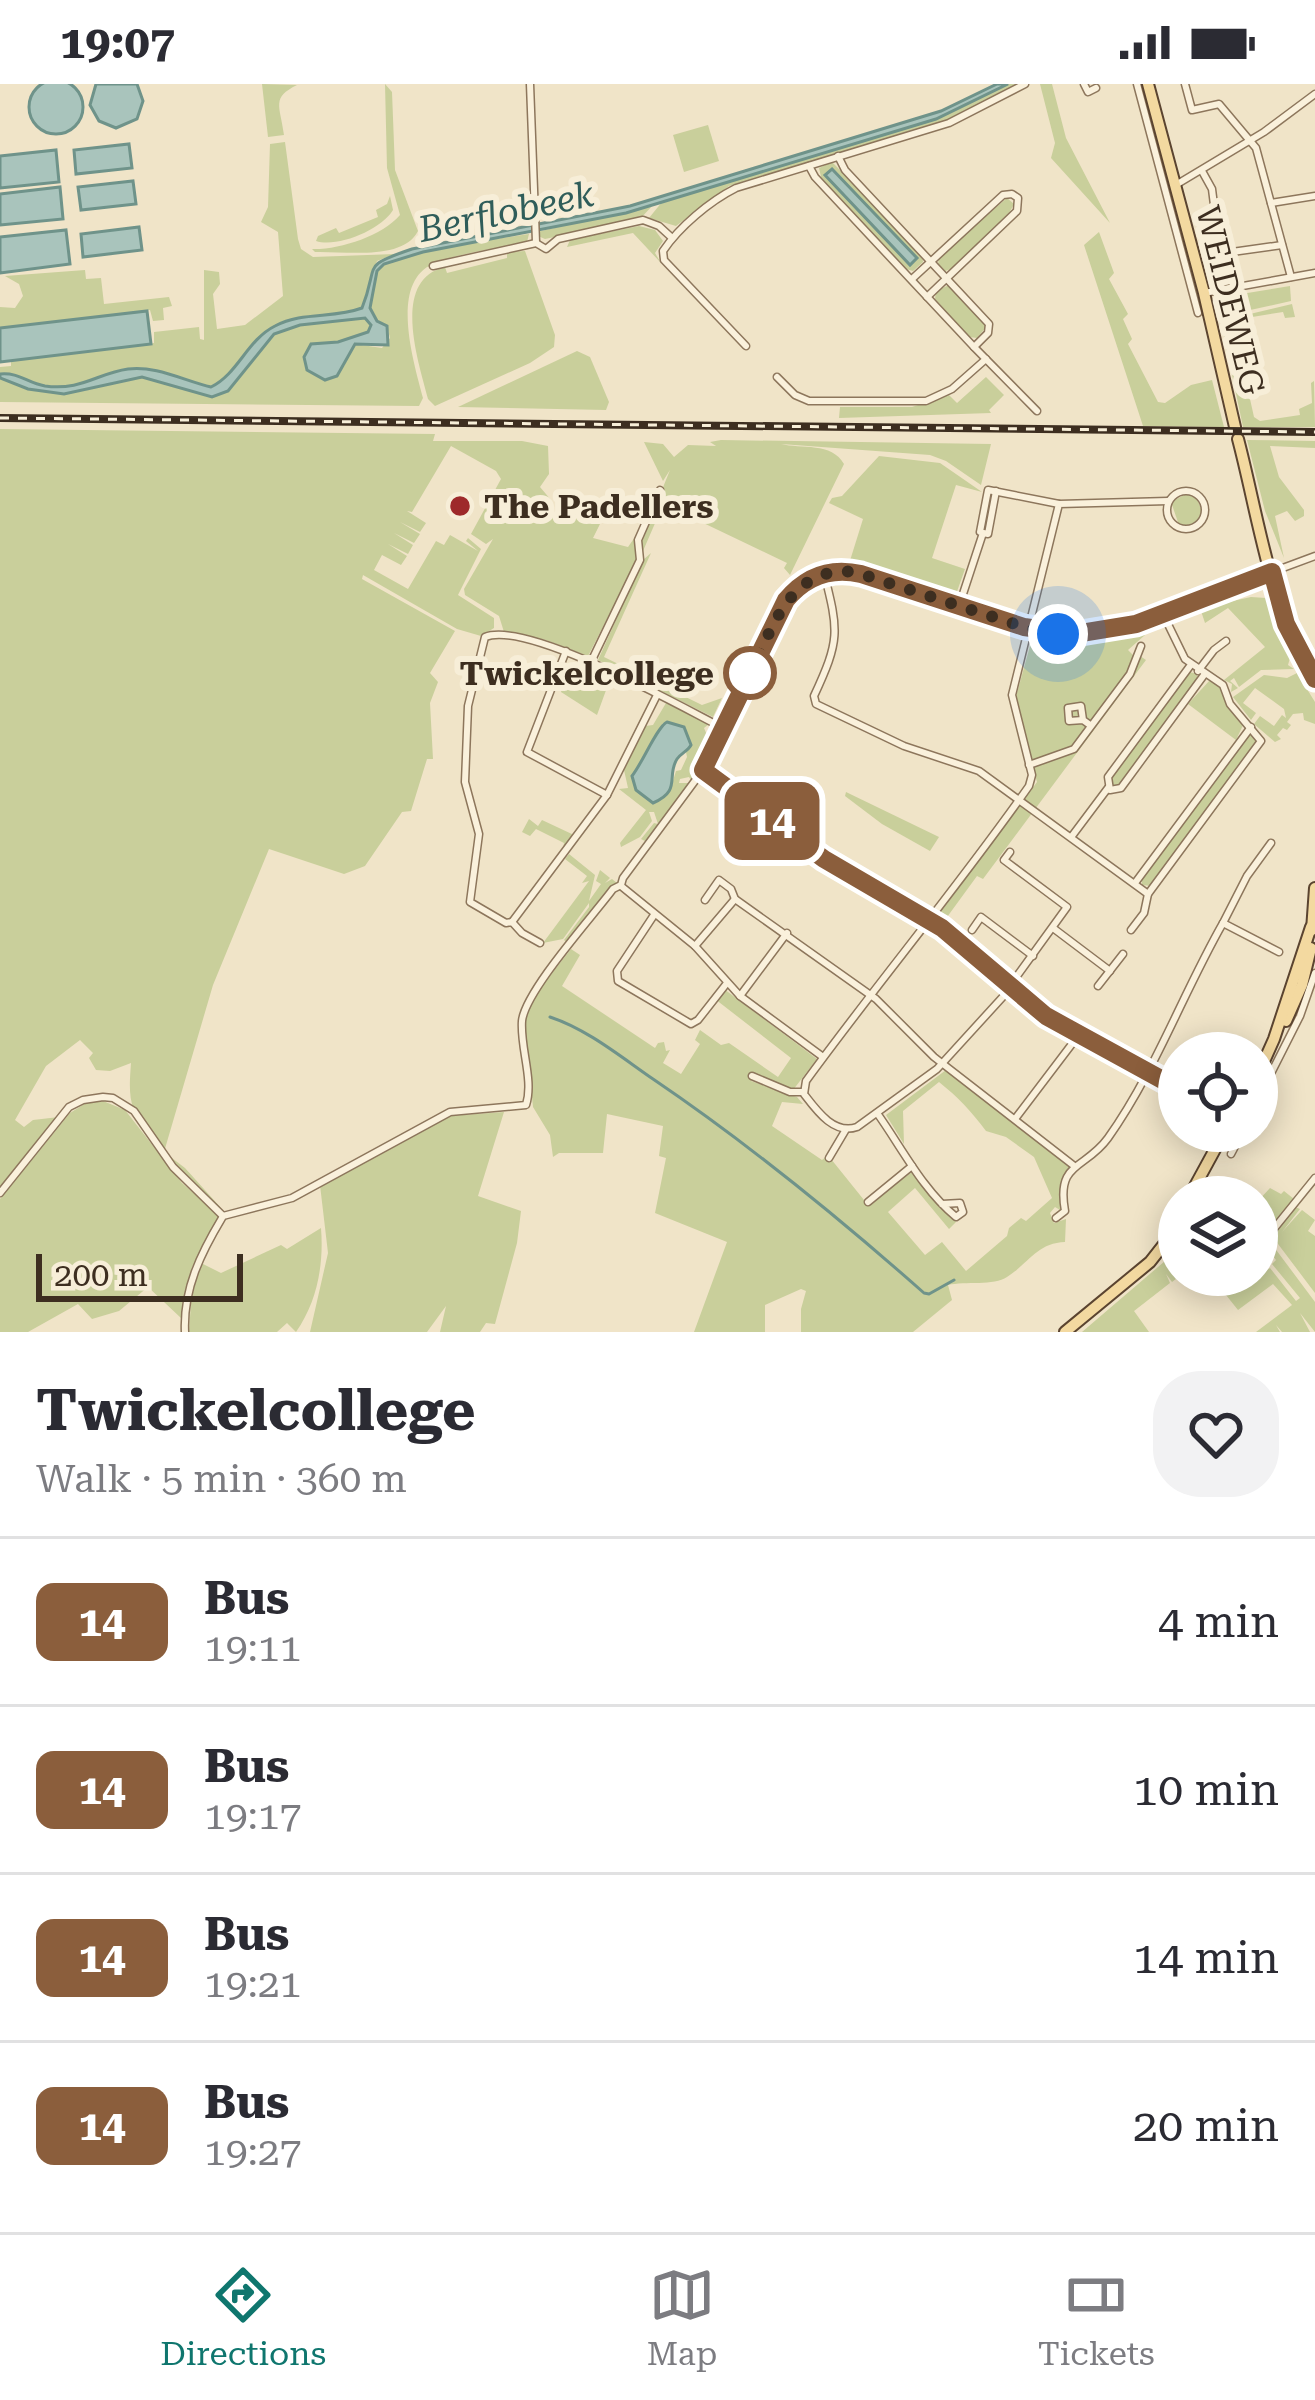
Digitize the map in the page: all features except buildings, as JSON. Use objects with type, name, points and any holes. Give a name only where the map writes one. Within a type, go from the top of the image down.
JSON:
[{"type":"main road","name":"WEIDEWEG","points":[[1148,84],[1170,187],[1204,293],[1286,624],[1315,679]]},
{"type":"main road","points":[[1276,1032],[1311,927],[1315,888]]},
{"type":"main road","points":[[1128,1278],[1158,1240]]},
{"type":"main road","points":[[1065,1332],[1158,1252]]},
{"type":"street","points":[[530,84],[534,235],[547,249],[558,239],[643,220],[672,238]]},
{"type":"street","points":[[746,346],[664,260],[663,251],[672,238],[729,191],[950,123],[1025,84]]},
{"type":"street","points":[[1084,84],[1088,92],[1096,88]]},
{"type":"street","name":"WEIDEWEG","points":[[1137,84],[1170,187],[1198,313]]},
{"type":"street","points":[[1185,84],[1192,110],[1219,104],[1252,140],[1291,277]]},
{"type":"street","points":[[1170,187],[1313,100]]},
{"type":"street","points":[[838,156],[845,170],[988,324],[988,333],[974,347]]},
{"type":"street","points":[[809,166],[1037,411]]},
{"type":"street","points":[[1202,171],[1212,189],[1216,220],[1222,221],[1225,253],[1282,245]]},
{"type":"street","points":[[911,280],[1003,195],[1018,198],[1016,211],[927,297]]},
{"type":"street","points":[[1271,203],[1315,196]]},
{"type":"street","points":[[433,266],[534,235]]},
{"type":"street","points":[[1204,293],[1315,273]]},
{"type":"street","points":[[777,377],[809,401],[916,403],[952,389],[986,359]]},
{"type":"street","points":[[590,664],[640,560],[638,540],[660,490]]},
{"type":"street","points":[[959,605],[983,533],[988,490],[1059,504],[1168,501],[1185,490],[1196,494],[1204,510],[1200,523],[1178,530],[1168,501]]},
{"type":"street","points":[[804,1092],[806,1081],[931,921],[1031,782],[1012,700],[1059,504]]},
{"type":"street","points":[[621,885],[703,770],[786,600],[824,573],[855,572],[1030,628],[1058,634],[1099,633],[1315,556]]},
{"type":"street","points":[[824,573],[837,632],[814,702],[895,742],[974,769],[1148,894]]},
{"type":"street","points":[[1131,930],[1144,913],[1148,894],[1261,741],[1230,704],[1223,685],[1197,671],[1176,645],[1163,614]]},
{"type":"street","points":[[540,943],[512,922],[470,902],[479,834],[465,782],[470,691],[483,639],[490,633],[548,644],[724,728]]},
{"type":"street","points":[[1072,836],[1108,788],[1108,777],[1226,641]]},
{"type":"street","points":[[1029,765],[1068,754],[1130,674],[1141,646]]},
{"type":"street","points":[[566,651],[527,752],[607,795]]},
{"type":"street","points":[[1108,788],[1121,788],[1197,671]]},
{"type":"street","points":[[512,922],[607,795],[657,695]]},
{"type":"street","points":[[1083,720],[1091,726]]},
{"type":"street","points":[[1135,884],[1251,727]]},
{"type":"street","points":[[703,770],[824,859],[931,921],[1010,988],[1078,1036],[1158,1077]]},
{"type":"street","points":[[1056,1218],[1065,1210],[1063,1186],[1073,1165],[1108,1138],[1148,1072],[1247,876],[1271,843]]},
{"type":"street","points":[[829,1158],[845,1131],[943,1064],[1010,988],[1067,908],[1004,860],[1010,852]]},
{"type":"street","points":[[705,900],[718,880],[731,889],[735,899],[870,994],[943,1064],[1073,1165]]},
{"type":"street","points":[[621,885],[695,946],[740,996],[824,1057]]},
{"type":"street","points":[[185,1332],[197,1262],[223,1216],[292,1198],[450,1112],[526,1105],[524,1009],[613,889],[621,885]]},
{"type":"street","points":[[695,946],[735,899]]},
{"type":"street","points":[[654,915],[616,971],[618,981],[692,1024],[728,983]]},
{"type":"street","points":[[971,930],[981,917],[1033,956]]},
{"type":"street","points":[[1223,923],[1279,952]]},
{"type":"street","points":[[1053,928],[1110,971]]},
{"type":"street","points":[[740,996],[787,933]]},
{"type":"street","points":[[1098,986],[1123,954]]},
{"type":"street","points":[[1278,1059],[1315,973]]},
{"type":"street","points":[[1015,1120],[1078,1036]]},
{"type":"street","points":[[752,1076],[790,1092],[804,1092],[833,1125],[845,1131]]},
{"type":"street","points":[[0,1193],[69,1107],[113,1098],[134,1111],[173,1167],[223,1216]]},
{"type":"street","points":[[877,1113],[942,1204]]},
{"type":"street","points":[[868,1202],[912,1166]]},
{"type":"street","points":[[1278,1224],[1315,1178]]},
{"type":"green space","points":[[262,84],[297,85],[280,99],[284,135],[268,137]]},
{"type":"green space","points":[[385,84],[392,92],[395,170],[418,231],[400,247],[387,251],[315,252],[312,249],[371,235],[400,215],[387,168]]},
{"type":"green space","points":[[1008,84],[1018,84],[946,121],[729,186],[676,226],[649,218],[662,202],[936,119]]},
{"type":"green space","points":[[1040,84],[1052,84],[1066,138],[1110,223],[1051,158],[1055,143]]},
{"type":"green space","points":[[708,125],[719,161],[684,172],[673,135]]},
{"type":"green space","points":[[285,142],[301,249],[313,257],[395,254],[377,261],[362,308],[275,326],[211,387],[138,368],[58,387],[0,374],[0,367],[11,366],[11,361],[154,343],[154,332],[199,327],[204,340],[204,270],[219,272],[220,284],[213,294],[217,329],[245,325],[283,296],[278,232],[261,222],[268,207],[270,144]]},
{"type":"green space","points":[[832,162],[922,253],[923,262],[913,271],[822,181],[819,168]]},
{"type":"green space","points":[[390,196],[393,210],[369,230],[346,240],[316,241],[336,228],[339,233],[378,217],[376,210]]},
{"type":"green space","points":[[1007,198],[1014,204],[1007,217],[951,269],[945,271],[938,265],[939,256]]},
{"type":"green space","points":[[653,205],[640,219],[545,239],[538,236],[537,232]]},
{"type":"green space","points":[[639,226],[655,230],[663,241],[655,253],[661,263],[633,233],[567,247],[570,240]]},
{"type":"green space","points":[[1099,232],[1114,273],[1109,279],[1128,314],[1123,319],[1132,339],[1128,344],[1158,402],[1212,380],[1224,427],[1143,426],[1084,245]]},
{"type":"green space","points":[[529,234],[527,242],[455,256],[419,274],[411,288],[408,326],[423,398],[419,406],[0,402],[0,378],[36,391],[64,394],[142,377],[213,397],[238,380],[274,334],[300,325],[365,318],[371,325],[368,332],[319,343],[344,366],[355,344],[382,348],[390,338],[387,326],[377,321],[370,308],[378,270],[424,252]]},
{"type":"green space","points":[[525,251],[555,335],[554,347],[530,363],[435,406],[428,399],[415,345],[413,305],[418,288],[428,275],[445,267],[447,273],[507,258],[507,252]]},
{"type":"green space","points":[[85,270],[86,279],[101,278],[104,304],[169,297],[172,306],[163,308],[164,320],[153,321],[150,310],[0,328],[0,307],[15,308],[23,296],[19,284],[5,276]]},
{"type":"green space","points":[[949,285],[987,326],[977,338],[969,337],[935,299],[936,291]]},
{"type":"green space","points":[[1290,286],[1291,301],[1232,314],[1229,296]]},
{"type":"green space","points":[[1226,296],[1227,321],[1241,360],[1251,362],[1254,380],[1248,390],[1254,417],[1260,421],[1300,415],[1299,409],[1312,403],[1314,381],[1315,427],[1243,427],[1216,298]]},
{"type":"green space","points":[[1292,304],[1295,317],[1285,318],[1283,312],[1246,318],[1252,359],[1248,361],[1233,318]]},
{"type":"green space","points":[[577,351],[590,357],[609,402],[606,410],[458,407]]},
{"type":"green space","points":[[986,377],[1004,395],[991,413],[839,418],[840,407],[912,407],[949,395],[957,403]]},
{"type":"green space","points":[[0,429],[435,434],[433,441],[522,441],[548,446],[549,474],[540,487],[551,500],[546,508],[560,516],[565,510],[600,524],[593,538],[628,547],[642,527],[635,543],[638,559],[588,656],[546,640],[504,632],[499,616],[465,595],[493,539],[486,544],[471,534],[501,479],[496,471],[451,446],[412,512],[407,511],[426,523],[420,532],[400,522],[420,534],[414,543],[394,533],[413,545],[408,554],[388,544],[407,556],[401,565],[382,555],[374,570],[408,589],[436,541],[444,545],[450,535],[478,551],[468,538],[481,549],[458,595],[494,618],[494,628],[481,636],[457,629],[363,575],[362,579],[455,631],[430,673],[438,682],[430,703],[433,759],[427,759],[411,811],[402,812],[365,866],[344,874],[269,849],[213,985],[164,1152],[222,1209],[185,1178],[161,1151],[141,1123],[131,1099],[131,1063],[110,1071],[96,1070],[89,1058],[93,1053],[80,1040],[46,1066],[15,1120],[24,1127],[33,1120],[59,1117],[0,1189]]},
{"type":"green space","points":[[1247,440],[1315,441],[1315,448],[1270,446],[1279,477],[1304,510],[1304,516],[1295,521],[1287,511],[1275,516],[1284,558],[1265,511]]},
{"type":"green space","points":[[644,442],[663,444],[674,457],[688,445],[716,446],[710,442],[991,444],[981,485],[930,455],[781,444],[824,449],[844,464],[790,575],[784,568],[787,563],[670,507],[661,523],[656,521],[643,551],[640,544],[670,470],[663,481]]},
{"type":"green space","points":[[879,456],[940,463],[982,492],[956,485],[932,558],[965,569],[954,600],[848,567],[863,519],[829,503],[842,496]]},
{"type":"green space","points":[[1186,494],[1197,498],[1202,512],[1197,522],[1180,528],[1171,502]]},
{"type":"green space","points":[[651,553],[604,657],[702,705],[722,698],[713,717],[598,660],[643,560]]},
{"type":"green space","points":[[1266,598],[1290,658],[1288,665],[1294,669],[1261,670],[1239,687],[1234,678],[1230,681],[1238,688],[1231,692],[1232,684],[1224,680],[1265,647],[1228,608],[1205,623],[1200,608]]},
{"type":"green space","points":[[1142,626],[1145,635],[1128,650],[1146,660],[983,879],[977,876],[942,924],[940,913],[1037,782],[1015,700],[1032,639],[1039,635],[1107,635],[1108,640]]},
{"type":"green space","points":[[749,647],[757,651],[728,711],[723,719],[714,720]]},
{"type":"green space","points":[[568,663],[589,668],[609,682],[597,715],[561,692]]},
{"type":"green space","points":[[1190,672],[1197,674],[1197,681],[1114,788],[1111,778]]},
{"type":"green space","points":[[1297,673],[1315,702],[1315,724],[1304,720],[1303,713],[1293,714],[1287,722],[1291,725],[1283,728],[1277,735],[1281,739],[1275,742],[1254,724],[1260,716],[1274,726],[1282,715],[1286,718],[1284,709],[1255,688],[1243,703],[1256,713],[1251,720],[1233,697],[1264,675],[1287,678]]},
{"type":"green space","points":[[1210,680],[1244,723],[1236,740],[1188,704]]},
{"type":"green space","points":[[666,703],[709,724],[704,728],[707,735],[712,725],[715,736],[706,756],[701,751],[698,756],[705,757],[692,782],[689,777],[680,779],[679,783],[691,783],[645,841],[641,839],[658,824],[654,812],[649,812],[652,821],[640,837],[621,847],[646,810],[619,789],[628,788],[624,770],[645,726],[653,725]],"holes":[[[663,723],[681,726],[687,757],[671,787],[656,802],[645,762]]]},
{"type":"green space","points":[[1250,735],[1257,744],[1151,886],[1142,885],[1142,878]]},
{"type":"green space","points":[[846,792],[939,837],[930,851],[882,824],[845,796]]},
{"type":"green space","points":[[529,819],[574,835],[563,849],[564,843],[536,829],[530,836],[522,832]]},
{"type":"green space","points":[[569,854],[595,875],[589,901],[601,884],[596,881],[600,870],[610,878],[605,883],[612,879],[617,883],[569,944],[564,940],[589,903],[563,939],[543,943],[589,881],[582,883],[587,876],[565,859]]},
{"type":"green space","points":[[571,949],[580,955],[562,986],[655,1048],[664,1042],[666,1051],[670,1050],[663,1063],[681,1074],[700,1044],[695,1040],[700,1030],[721,1045],[729,1043],[778,1077],[791,1058],[715,999],[724,989],[817,1059],[793,1090],[750,1074],[751,1081],[797,1097],[803,1104],[782,1102],[772,1126],[822,1160],[831,1159],[868,1205],[912,1172],[956,1222],[949,1229],[915,1188],[888,1212],[925,1255],[942,1242],[966,1271],[1007,1236],[1009,1228],[1021,1218],[1026,1221],[1052,1198],[1034,1157],[1006,1137],[986,1131],[939,1082],[903,1111],[904,1144],[886,1115],[946,1070],[1070,1167],[1063,1206],[1050,1213],[1054,1223],[1066,1219],[1065,1242],[1040,1250],[1001,1280],[948,1285],[952,1300],[913,1332],[801,1332],[806,1291],[801,1289],[765,1305],[765,1332],[694,1332],[727,1242],[655,1213],[666,1158],[659,1156],[663,1126],[607,1114],[603,1153],[553,1157],[550,1135],[533,1107],[524,1021],[530,1001]]},
{"type":"green space","points":[[103,1101],[125,1110],[182,1183],[221,1217],[192,1267],[181,1318],[148,1287],[119,1311],[92,1319],[78,1304],[28,1332],[0,1332],[0,1199],[70,1113],[86,1103]]},
{"type":"green space","points":[[504,1112],[478,1196],[521,1211],[495,1324],[486,1323],[480,1332],[440,1332],[446,1306],[427,1332],[310,1332],[328,1253],[320,1185],[449,1116]]},
{"type":"green space","points":[[1278,1192],[1294,1199],[1278,1223]]},
{"type":"green space","points":[[1295,1207],[1300,1209],[1282,1232],[1302,1210],[1315,1220],[1308,1231],[1315,1236],[1315,1293],[1278,1244],[1278,1228]]},
{"type":"green space","points":[[321,1228],[318,1283],[296,1332],[287,1323],[277,1332],[189,1332],[199,1262],[221,1273],[281,1245],[287,1249]]},
{"type":"green space","points":[[1278,1252],[1315,1302],[1315,1332],[1300,1313],[1310,1332],[1282,1332],[1276,1325],[1280,1332],[1256,1332],[1292,1305],[1278,1290],[1278,1278],[1296,1301],[1300,1298],[1278,1271]]},
{"type":"green space","points":[[1158,1267],[1158,1292],[1134,1311],[1149,1332],[1082,1332]]},
{"type":"green space","points":[[1227,1296],[1257,1296],[1238,1310]]},
{"type":"water","points":[[56,80],[75,88],[83,107],[75,126],[56,134],[37,126],[29,107],[37,88]]},
{"type":"water","points":[[96,84],[137,84],[143,101],[137,119],[116,128],[99,121],[90,105]]},
{"type":"water","points":[[997,84],[1008,84],[936,119],[626,213],[423,252],[384,264],[377,271],[370,308],[377,321],[387,326],[388,345],[355,344],[337,376],[325,380],[307,370],[304,357],[311,344],[338,342],[368,332],[371,325],[365,318],[300,325],[274,334],[228,391],[212,397],[142,377],[64,394],[28,389],[0,378],[0,374],[13,375],[58,387],[138,368],[211,387],[275,326],[362,308],[374,268],[384,259],[412,249],[630,206],[941,111]]},
{"type":"water","points":[[129,144],[132,168],[76,174],[74,150]]},
{"type":"water","points":[[56,150],[59,182],[0,188],[0,156]]},
{"type":"water","points":[[832,169],[917,258],[910,265],[825,175]]},
{"type":"water","points":[[133,181],[136,204],[81,210],[78,187]]},
{"type":"water","points":[[60,187],[63,219],[0,225],[0,194]]},
{"type":"water","points":[[139,227],[142,250],[83,257],[81,234]]},
{"type":"water","points":[[66,230],[70,264],[0,273],[0,237]]},
{"type":"water","points":[[147,311],[151,344],[0,362],[0,328]]},
{"type":"water","points":[[667,722],[684,727],[691,745],[674,765],[667,793],[653,803],[636,790],[632,776]]},
{"type":"waterway","points":[[550,1017],[603,1044],[724,1129],[924,1293],[954,1280]]},
{"type":"railway","points":[[0,418],[1315,432]]},
{"type":"bus line","name":"14","points":[[1158,1078],[1046,1016],[942,928],[824,859],[703,770],[786,600],[808,580],[833,571],[861,574],[1058,634],[1119,629],[1272,572],[1286,624],[1315,679]]},
{"type":"place","name":"The Padellers","points":[[460,506]]},
{"type":"place","name":"Twickelcollege","points":[[750,673]]},
{"type":"route","points":[[750,673],[786,600],[808,580],[833,571],[855,572],[1058,634]]},
{"type":"water label","name":"Berflobeek","points":[[506,211]]}]
